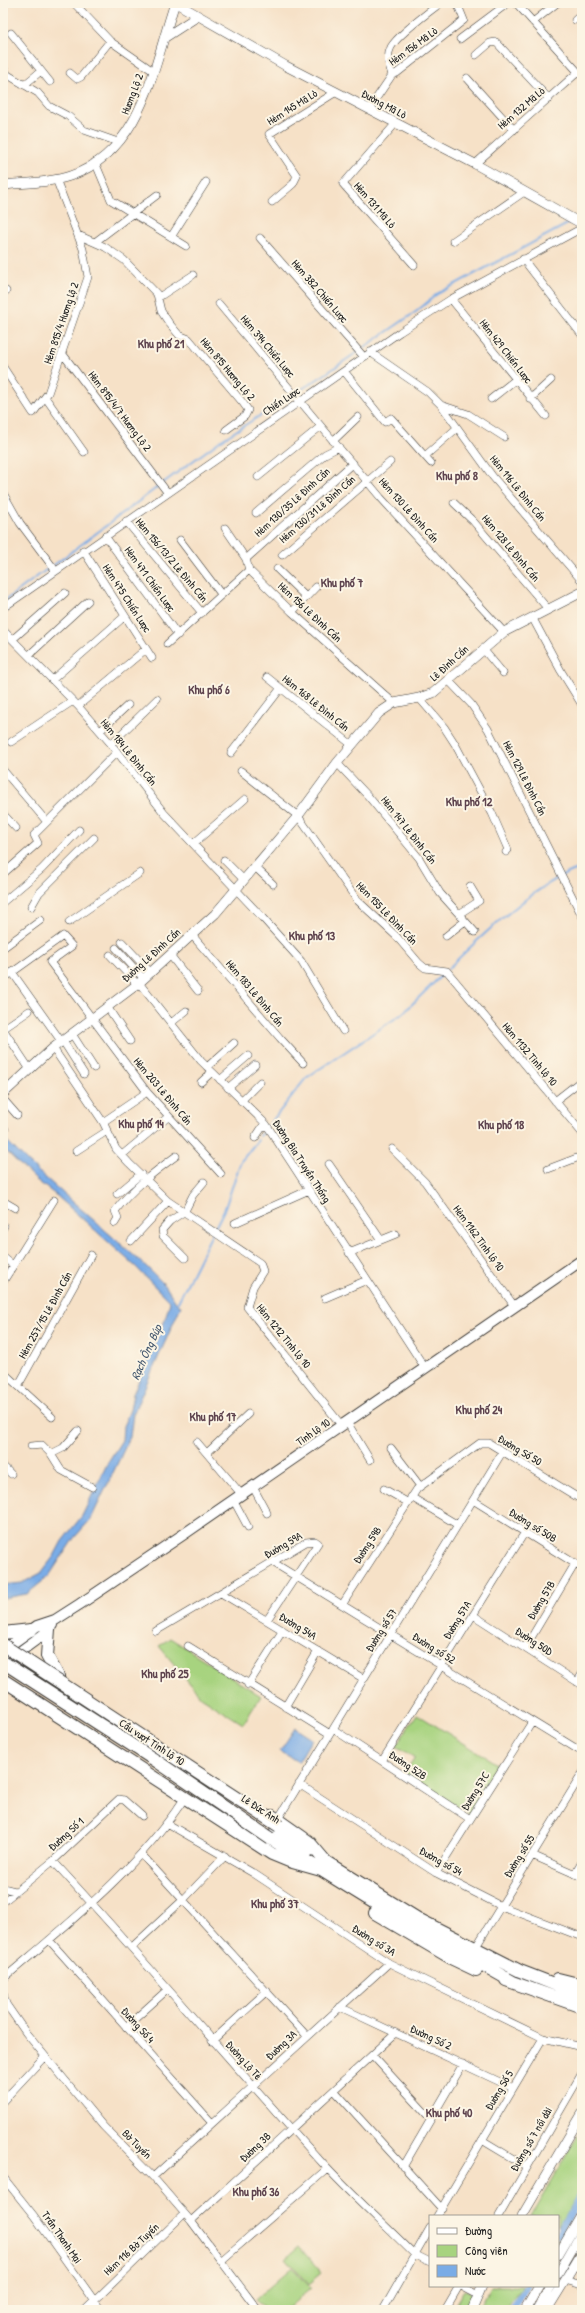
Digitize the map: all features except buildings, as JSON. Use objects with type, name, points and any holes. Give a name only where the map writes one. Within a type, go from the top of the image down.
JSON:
[{"type":"highway","points":[[43,1705],[43,1694],[48,1686],[59,1678],[47,1656],[52,1624]]},
{"type":"highway","points":[[3,1633],[31,1630]]},
{"type":"highway","name":"Lê Đức Anh","points":[[4,1647],[20,1652],[114,1713],[274,1832],[309,1842],[324,1866],[336,1880],[516,1977],[582,2007]]},
{"type":"highway","name":"Cầu vượt Tỉnh lộ 10","points":[[4,1647],[274,1832],[300,1857],[324,1866]]},
{"type":"highway","name":"Cầu vượt Tỉnh lộ 10","points":[[3,1663],[158,1762],[274,1832]]},
{"type":"highway","name":"Cầu vượt Tỉnh lộ 10","points":[[3,1670],[274,1832],[298,1843],[324,1866]]},
{"type":"highway","name":"Lê Đức Anh","points":[[5,1682],[186,1796],[272,1854],[289,1861],[324,1866],[474,1950],[516,1977],[582,1995]]},
{"type":"highway","points":[[97,1739],[99,1724],[104,1718],[114,1713]]},
{"type":"highway","name":"Lê Đức Anh","points":[[516,1977],[543,1974],[582,1985]]},
{"type":"main road","name":"Đường Mã Lò","points":[[176,3],[336,92],[475,164],[582,224]]},
{"type":"main road","name":"Hương Lộ 2","points":[[56,179],[82,170],[95,162],[118,142],[141,109],[176,3]]},
{"type":"main road","points":[[164,38],[198,16]]},
{"type":"main road","points":[[3,185],[56,179]]},
{"type":"main road","name":"Lê Đình Cẩn","points":[[298,816],[337,764],[378,714],[394,702],[433,694],[504,632],[582,592]]},
{"type":"main road","name":"Đường Lê Đình Cẩn","points":[[3,1094],[29,1068],[53,1048],[108,1008],[143,980],[215,914],[298,816]]},
{"type":"main road","name":"Tỉnh lộ 10","points":[[3,1663],[20,1652],[52,1624],[238,1498],[582,1260]]},
{"type":"main road","name":"Tỉnh lộ 10","points":[[4,1647],[31,1630],[52,1624]]},
{"type":"main road","points":[[523,2215],[582,2114]]},
{"type":"main road","points":[[559,2252],[582,2214]]},
{"type":"main road","points":[[562,2277],[582,2232]]},
{"type":"main road","points":[[562,2277],[582,2253]]},
{"type":"main road","points":[[525,2310],[539,2287]]},
{"type":"main road","points":[[537,2310],[550,2287]]},
{"type":"main road","points":[[548,2310],[558,2287]]},
{"type":"main road","points":[[472,2310],[480,2290]]},
{"type":"street","points":[[74,3],[110,41],[153,72]]},
{"type":"street","points":[[457,3],[464,20],[472,29]]},
{"type":"street","points":[[460,39],[508,3]]},
{"type":"street","points":[[516,3],[580,74]]},
{"type":"street","points":[[533,22],[557,3]]},
{"type":"street","points":[[392,75],[387,62],[391,48],[423,16],[438,5]]},
{"type":"street","points":[[575,20],[582,14]]},
{"type":"street","name":"Hẻm 156 Mã Lò","points":[[369,109],[392,75],[397,73],[464,20]]},
{"type":"street","points":[[11,33],[50,82]]},
{"type":"street","points":[[70,73],[77,79],[81,77],[110,41]]},
{"type":"street","points":[[476,55],[490,43],[496,42],[549,98]]},
{"type":"street","points":[[3,68],[8,75],[38,93],[50,106],[68,116],[84,130],[118,142]]},
{"type":"street","points":[[24,85],[41,71]]},
{"type":"street","name":"Hẻm 132 Mã Lò","points":[[475,164],[549,98],[580,74]]},
{"type":"street","points":[[467,78],[514,130]]},
{"type":"street","name":"Hẻm 145 Mã Lò","points":[[272,202],[293,184],[297,174],[269,134],[336,92]]},
{"type":"street","name":"Hẻm 131 Mã Lò","points":[[396,123],[342,184],[414,265]]},
{"type":"street","points":[[95,162],[111,200],[186,246]]},
{"type":"street","points":[[56,179],[78,235]]},
{"type":"street","points":[[171,237],[206,182]]},
{"type":"street","points":[[453,241],[524,192]]},
{"type":"street","points":[[95,242],[158,196]]},
{"type":"street","name":"Chiến Lược","points":[[3,608],[55,569],[126,521],[166,491],[344,371],[365,354],[451,299],[523,258],[582,228]]},
{"type":"street","name":"Hẻm 815 Hương Lộ 2","points":[[78,235],[95,242],[124,260],[159,297],[161,311],[169,323],[179,335],[189,339],[248,410],[245,416],[226,430]]},
{"type":"street","name":"Hẻm 815/4 Hương lộ 2","points":[[3,367],[33,413],[45,397],[88,277],[78,235]]},
{"type":"street","name":"Hėm 382 Chiến Lược","points":[[260,238],[355,348],[428,392],[441,405]]},
{"type":"street","points":[[523,258],[582,335]]},
{"type":"street","points":[[159,297],[194,274]]},
{"type":"street","name":"Hẻm 429 Chiến Lược","points":[[451,299],[515,380],[546,416]]},
{"type":"street","name":"Hẻm 394 Chiến Lược","points":[[219,304],[298,401]]},
{"type":"street","name":"Hẻm 815/4/7 Hương Lộ 2","points":[[62,353],[166,491]]},
{"type":"street","points":[[344,371],[385,422],[390,418],[431,463]]},
{"type":"street","points":[[491,399],[515,380]]},
{"type":"street","points":[[530,398],[551,380]]},
{"type":"street","points":[[45,397],[84,452]]},
{"type":"street","name":"Hẻm 130 Lê Đình Cẩn","points":[[298,401],[367,481],[504,632]]},
{"type":"street","points":[[441,405],[464,412],[504,437]]},
{"type":"street","name":"Hẻm 116 Lê Đình Cẩn","points":[[441,405],[493,477],[582,581]]},
{"type":"street","points":[[333,441],[358,417]]},
{"type":"street","points":[[258,477],[320,427]]},
{"type":"street","points":[[425,456],[457,428]]},
{"type":"street","points":[[256,513],[325,454],[339,447]]},
{"type":"street","name":"Hẻm 130/31 Lê Đình Cẩn","points":[[282,555],[390,462]]},
{"type":"street","name":"Hẻm 130/35 Lê Đình Cẩn","points":[[246,559],[353,463]]},
{"type":"street","points":[[3,492],[20,523],[55,569]]},
{"type":"street","name":"Hẻm 128 Lê Đình Cẩn","points":[[454,502],[473,521],[548,609]]},
{"type":"street","name":"Hẻm 156/13/2 Lê Đình Cẩn","points":[[126,521],[202,613]]},
{"type":"street","points":[[167,644],[249,570],[246,559],[225,528]]},
{"type":"street","name":"Hẻm 471 Chiến Lược","points":[[104,536],[178,635]]},
{"type":"street","points":[[180,540],[221,594]]},
{"type":"street","name":"Hẻm 475 Chiến Lược","points":[[83,550],[152,658]]},
{"type":"street","points":[[276,569],[306,597]]},
{"type":"street","name":"Hẻm 156 Lê Đình Cẩn","points":[[249,570],[293,616],[394,702]]},
{"type":"street","points":[[293,616],[306,597],[316,587]]},
{"type":"street","points":[[13,639],[65,593]]},
{"type":"street","points":[[29,655],[88,602]]},
{"type":"street","points":[[52,680],[125,616]]},
{"type":"street","points":[[532,617],[561,671],[582,705]]},
{"type":"street","name":"Hẻm 184 Lê Đình Cẩn","points":[[3,630],[75,703],[111,744],[164,813],[236,889],[301,961],[342,1031]]},
{"type":"street","points":[[11,742],[75,703],[146,649]]},
{"type":"street","points":[[483,649],[503,673]]},
{"type":"street","name":"Hẻm 168 Lê Đình Cẩn","points":[[267,677],[352,745]]},
{"type":"street","name":"Hẻm 129 Lê Đình Cẩn","points":[[449,681],[471,704],[488,729],[558,868],[569,893],[582,916]]},
{"type":"street","points":[[231,753],[280,688]]},
{"type":"street","points":[[419,698],[444,727],[456,744],[492,813],[508,850],[506,852]]},
{"type":"street","points":[[111,744],[157,699]]},
{"type":"street","points":[[100,731],[128,705]]},
{"type":"street","points":[[3,874],[38,843],[34,835],[117,752]]},
{"type":"street","name":"Hẻm 147 Lê Đình Cẩn","points":[[337,764],[368,796],[419,858],[440,893],[475,932]]},
{"type":"street","points":[[3,770],[47,822]]},
{"type":"street","name":"Hẻm 155 Lê Đình Cẩn","points":[[241,771],[298,816],[357,900],[396,936],[425,968],[447,971],[461,987]]},
{"type":"street","points":[[193,844],[245,799]]},
{"type":"street","points":[[3,814],[16,828]]},
{"type":"street","points":[[3,902],[42,869],[79,830]]},
{"type":"street","points":[[31,907],[39,893],[94,838]]},
{"type":"street","points":[[224,860],[244,880]]},
{"type":"street","points":[[255,867],[273,884]]},
{"type":"street","points":[[69,922],[140,873]]},
{"type":"street","points":[[458,914],[479,902],[470,886]]},
{"type":"street","points":[[3,948],[41,920]]},
{"type":"street","points":[[446,936],[465,922]]},
{"type":"street","name":"Hẻm 183 Lê Đình Cẩn","points":[[192,935],[303,1063]]},
{"type":"street","name":"Hẻm 203 Lê Đình Cẩn","points":[[12,972],[63,936],[72,946],[50,962],[147,1092],[221,1174]]},
{"type":"street","points":[[122,942],[143,980]]},
{"type":"street","points":[[116,948],[143,980]]},
{"type":"street","points":[[110,955],[143,980]]},
{"type":"street","points":[[170,955],[198,991]]},
{"type":"street","points":[[3,979],[12,972],[84,1074]]},
{"type":"street","name":"Đường Bia Truyền Thống","points":[[143,980],[171,1023],[209,1069],[265,1123],[425,1368]]},
{"type":"street","name":"Hẻm 1132 Tỉnh lộ 10","points":[[461,987],[582,1133]]},
{"type":"street","points":[[108,1008],[130,1041]]},
{"type":"street","points":[[28,1011],[4,1033],[29,1068]]},
{"type":"street","points":[[171,1023],[186,1011]]},
{"type":"street","points":[[72,1034],[94,1068]]},
{"type":"street","points":[[201,1082],[209,1069],[234,1042]]},
{"type":"street","name":"Hẻm 1212 Tỉnh lộ 10","points":[[53,1048],[103,1122],[122,1155],[168,1201],[211,1228],[260,1263],[263,1271],[253,1287],[247,1306],[345,1424]]},
{"type":"street","points":[[220,1080],[248,1056]]},
{"type":"street","points":[[228,1088],[255,1065]]},
{"type":"street","points":[[555,1101],[582,1080]]},
{"type":"street","points":[[241,1101],[260,1082]]},
{"type":"street","points":[[103,1122],[147,1092]]},
{"type":"street","points":[[3,1099],[17,1115]]},
{"type":"street","points":[[122,1155],[168,1116]]},
{"type":"street","points":[[255,1138],[265,1123]]},
{"type":"street","points":[[76,1151],[107,1130]]},
{"type":"street","name":"Hẻm 1162 Tỉnh lộ 10","points":[[392,1149],[425,1182],[515,1307]]},
{"type":"street","points":[[117,1194],[176,1156]]},
{"type":"street","points":[[548,1169],[582,1156]]},
{"type":"street","points":[[329,1164],[381,1240]]},
{"type":"street","points":[[115,1223],[118,1218],[115,1211],[144,1176]]},
{"type":"street","points":[[185,1258],[163,1236],[162,1230],[170,1221],[184,1212],[193,1195],[204,1182]]},
{"type":"street","points":[[235,1223],[309,1190]]},
{"type":"street","points":[[3,1282],[54,1200]]},
{"type":"street","points":[[3,1201],[15,1208]]},
{"type":"street","points":[[132,1241],[168,1201]]},
{"type":"street","points":[[349,1253],[396,1234]]},
{"type":"street","name":"Hẻm 257/15 Lê Đình Cẩn","points":[[18,1386],[91,1255]]},
{"type":"street","points":[[3,1258],[13,1265]]},
{"type":"street","points":[[325,1298],[367,1280]]},
{"type":"street","points":[[3,1372],[52,1417]]},
{"type":"street","points":[[207,1453],[248,1414]]},
{"type":"street","points":[[345,1424],[370,1460]]},
{"type":"street","points":[[51,1454],[63,1448],[78,1431]]},
{"type":"street","points":[[196,1442],[207,1453],[238,1498],[248,1528]]},
{"type":"street","name":"Đường Số 50","points":[[409,1500],[420,1486],[480,1443],[489,1443],[582,1500]]},
{"type":"street","points":[[32,1446],[42,1444],[51,1454],[61,1470],[92,1487]]},
{"type":"street","points":[[391,1448],[420,1486]]},
{"type":"street","name":"Đường số 57","points":[[274,1832],[299,1784],[502,1451]]},
{"type":"street","points":[[3,1466],[11,1474]]},
{"type":"street","points":[[253,1487],[267,1514]]},
{"type":"street","points":[[384,1489],[458,1525]]},
{"type":"street","name":"Đường 59B","points":[[342,1605],[409,1500]]},
{"type":"street","name":"Đường số 50B","points":[[473,1500],[582,1568]]},
{"type":"street","name":"Đường 57A","points":[[382,1761],[524,1532]]},
{"type":"street","name":"Đường 59A","points":[[156,1631],[274,1563],[306,1542],[315,1541],[318,1543],[297,1577],[267,1620]]},
{"type":"street","name":"Đường số 52","points":[[274,1563],[582,1752]]},
{"type":"street","name":"Đường 57B","points":[[525,1648],[575,1564]]},
{"type":"street","name":"Đường 54A","points":[[221,1593],[364,1679]]},
{"type":"street","name":"Đường 50D","points":[[473,1615],[580,1683]]},
{"type":"street","points":[[248,1685],[282,1630]]},
{"type":"street","name":"Đường 52B","points":[[188,1646],[285,1707],[382,1761],[470,1819]]},
{"type":"street","points":[[285,1707],[318,1651]]},
{"type":"street","points":[[580,1683],[582,1674]]},
{"type":"street","name":"Đường 57C","points":[[436,1873],[532,1722]]},
{"type":"street","name":"Đường số 55","points":[[474,1950],[582,1774]]},
{"type":"street","name":"Đường số 54","points":[[299,1784],[436,1873],[501,1906],[582,1937]]},
{"type":"street","points":[[3,1979],[142,1855],[168,1824],[186,1796]]},
{"type":"street","name":"Đường Số 1","points":[[3,1902],[53,1861],[119,1799],[124,1800],[142,1816]]},
{"type":"street","name":"Đường số 3A","points":[[168,1824],[225,1856],[389,1963],[543,2038],[582,2047]]},
{"type":"street","points":[[142,1855],[184,1899],[307,2036]]},
{"type":"street","points":[[532,1855],[578,1875],[582,1862]]},
{"type":"street","points":[[132,1947],[184,1899],[225,1856]]},
{"type":"street","name":"Đường Lộ Tẻ","points":[[53,1861],[132,1947],[167,1990],[327,2168],[414,2254],[429,2262]]},
{"type":"street","points":[[3,1888],[15,1891]]},
{"type":"street","name":"Đường Số 4","points":[[48,1940],[212,2124]]},
{"type":"street","name":"Đường 3A","points":[[153,2177],[389,1963]]},
{"type":"street","points":[[126,2027],[167,1990]]},
{"type":"street","points":[[212,2041],[267,1991]]},
{"type":"street","name":"Bờ Tuyến","points":[[3,1993],[6,2004],[45,2056],[103,2126],[153,2177],[191,2221],[222,2260],[258,2310]]},
{"type":"street","name":"Đường Số 2","points":[[340,2007],[513,2088]]},
{"type":"street","name":"Đường 3B","points":[[191,2221],[396,2033]]},
{"type":"street","name":"Đường Số 5","points":[[438,2215],[543,2038]]},
{"type":"street","points":[[372,2055],[431,2119]]},
{"type":"street","points":[[3,2101],[45,2056]]},
{"type":"street","points":[[403,2167],[462,2064]]},
{"type":"street","name":"Đường số 7 nối dài","points":[[500,2215],[582,2073]]},
{"type":"street","points":[[334,2090],[442,2209]]},
{"type":"street","points":[[482,2140],[527,2167]]},
{"type":"street","points":[[222,2260],[327,2168]]},
{"type":"street","name":"Trần Thanh Mại","points":[[3,2177],[34,2216],[101,2310]]},
{"type":"street","name":"Hẻm 116 Bờ Tuyến","points":[[85,2310],[93,2300],[184,2214]]},
{"type":"street","points":[[383,2310],[429,2230]]},
{"type":"street","points":[[562,2277],[582,2285]]},
{"type":"street","points":[[445,2310],[459,2287]]},
{"type":"street","points":[[465,2287],[480,2290]]},
{"type":"green space","points":[[170,1638],[261,1696],[243,1724],[201,1697],[159,1646]]},
{"type":"green space","points":[[417,1714],[500,1766],[469,1814],[405,1773],[415,1758],[396,1746]]},
{"type":"green space","points":[[582,2128],[582,2187],[559,2225],[559,2215],[532,2215]]},
{"type":"green space","points":[[299,2247],[322,2273],[309,2284],[286,2258]]},
{"type":"green space","points":[[292,2267],[311,2288],[286,2310],[266,2310],[256,2299]]},
{"type":"green space","points":[[490,2287],[522,2287],[506,2310],[479,2310]]},
{"type":"green space","points":[[464,2290],[474,2295],[470,2310],[452,2310]]},
{"type":"water","name":"Rạch Ông Búp","points":[[3,1137],[31,1165],[148,1268],[165,1285],[177,1304],[181,1306],[133,1414],[130,1437],[91,1519],[74,1538],[49,1576],[27,1594],[4,1598],[3,1585],[22,1583],[41,1573],[54,1556],[62,1541],[82,1516],[108,1462],[122,1440],[123,1426],[130,1410],[133,1394],[163,1325],[170,1302],[136,1267],[57,1196],[35,1179],[3,1148]]},
{"type":"water","points":[[295,1728],[312,1739],[298,1762],[280,1751]]},
{"type":"waterway","points":[[163,483],[220,441],[324,375],[417,311],[437,294],[573,221]]},
{"type":"waterway","points":[[54,565],[159,486]]},
{"type":"waterway","points":[[3,602],[50,567]]},
{"type":"waterway","points":[[448,969],[511,911],[548,884],[566,874],[582,868]]},
{"type":"waterway","points":[[269,1125],[306,1078],[402,1014],[445,972]]},
{"type":"waterway","points":[[260,1136],[266,1129]]},
{"type":"waterway","points":[[177,1304],[225,1208],[241,1161],[258,1140]]},
{"type":"waterway","points":[[559,2232],[582,2193]]},
{"type":"waterway","points":[[513,2310],[526,2287]]},
{"type":"district","name":"Khu phố 21","points":[[161,343]]},
{"type":"district","name":"Khu phố 8","points":[[457,475]]},
{"type":"district","name":"Khu phố 7","points":[[342,582]]},
{"type":"district","name":"Khu phố 6","points":[[209,689]]},
{"type":"district","name":"Khu phố 12","points":[[469,801]]},
{"type":"district","name":"Khu phố 13","points":[[312,935]]},
{"type":"district","name":"Khu phố 14","points":[[141,1123]]},
{"type":"district","name":"Khu phố 18","points":[[501,1124]]},
{"type":"district","name":"Khu phố 24","points":[[479,1409]]},
{"type":"district","name":"Khu phố 17","points":[[213,1416]]},
{"type":"district","name":"Khu phố 25","points":[[165,1673]]},
{"type":"district","name":"Khu phố 37","points":[[275,1903]]},
{"type":"district","name":"Khu phố 40","points":[[449,2112]]},
{"type":"district","name":"Khu phố 36","points":[[256,2191]]}]
